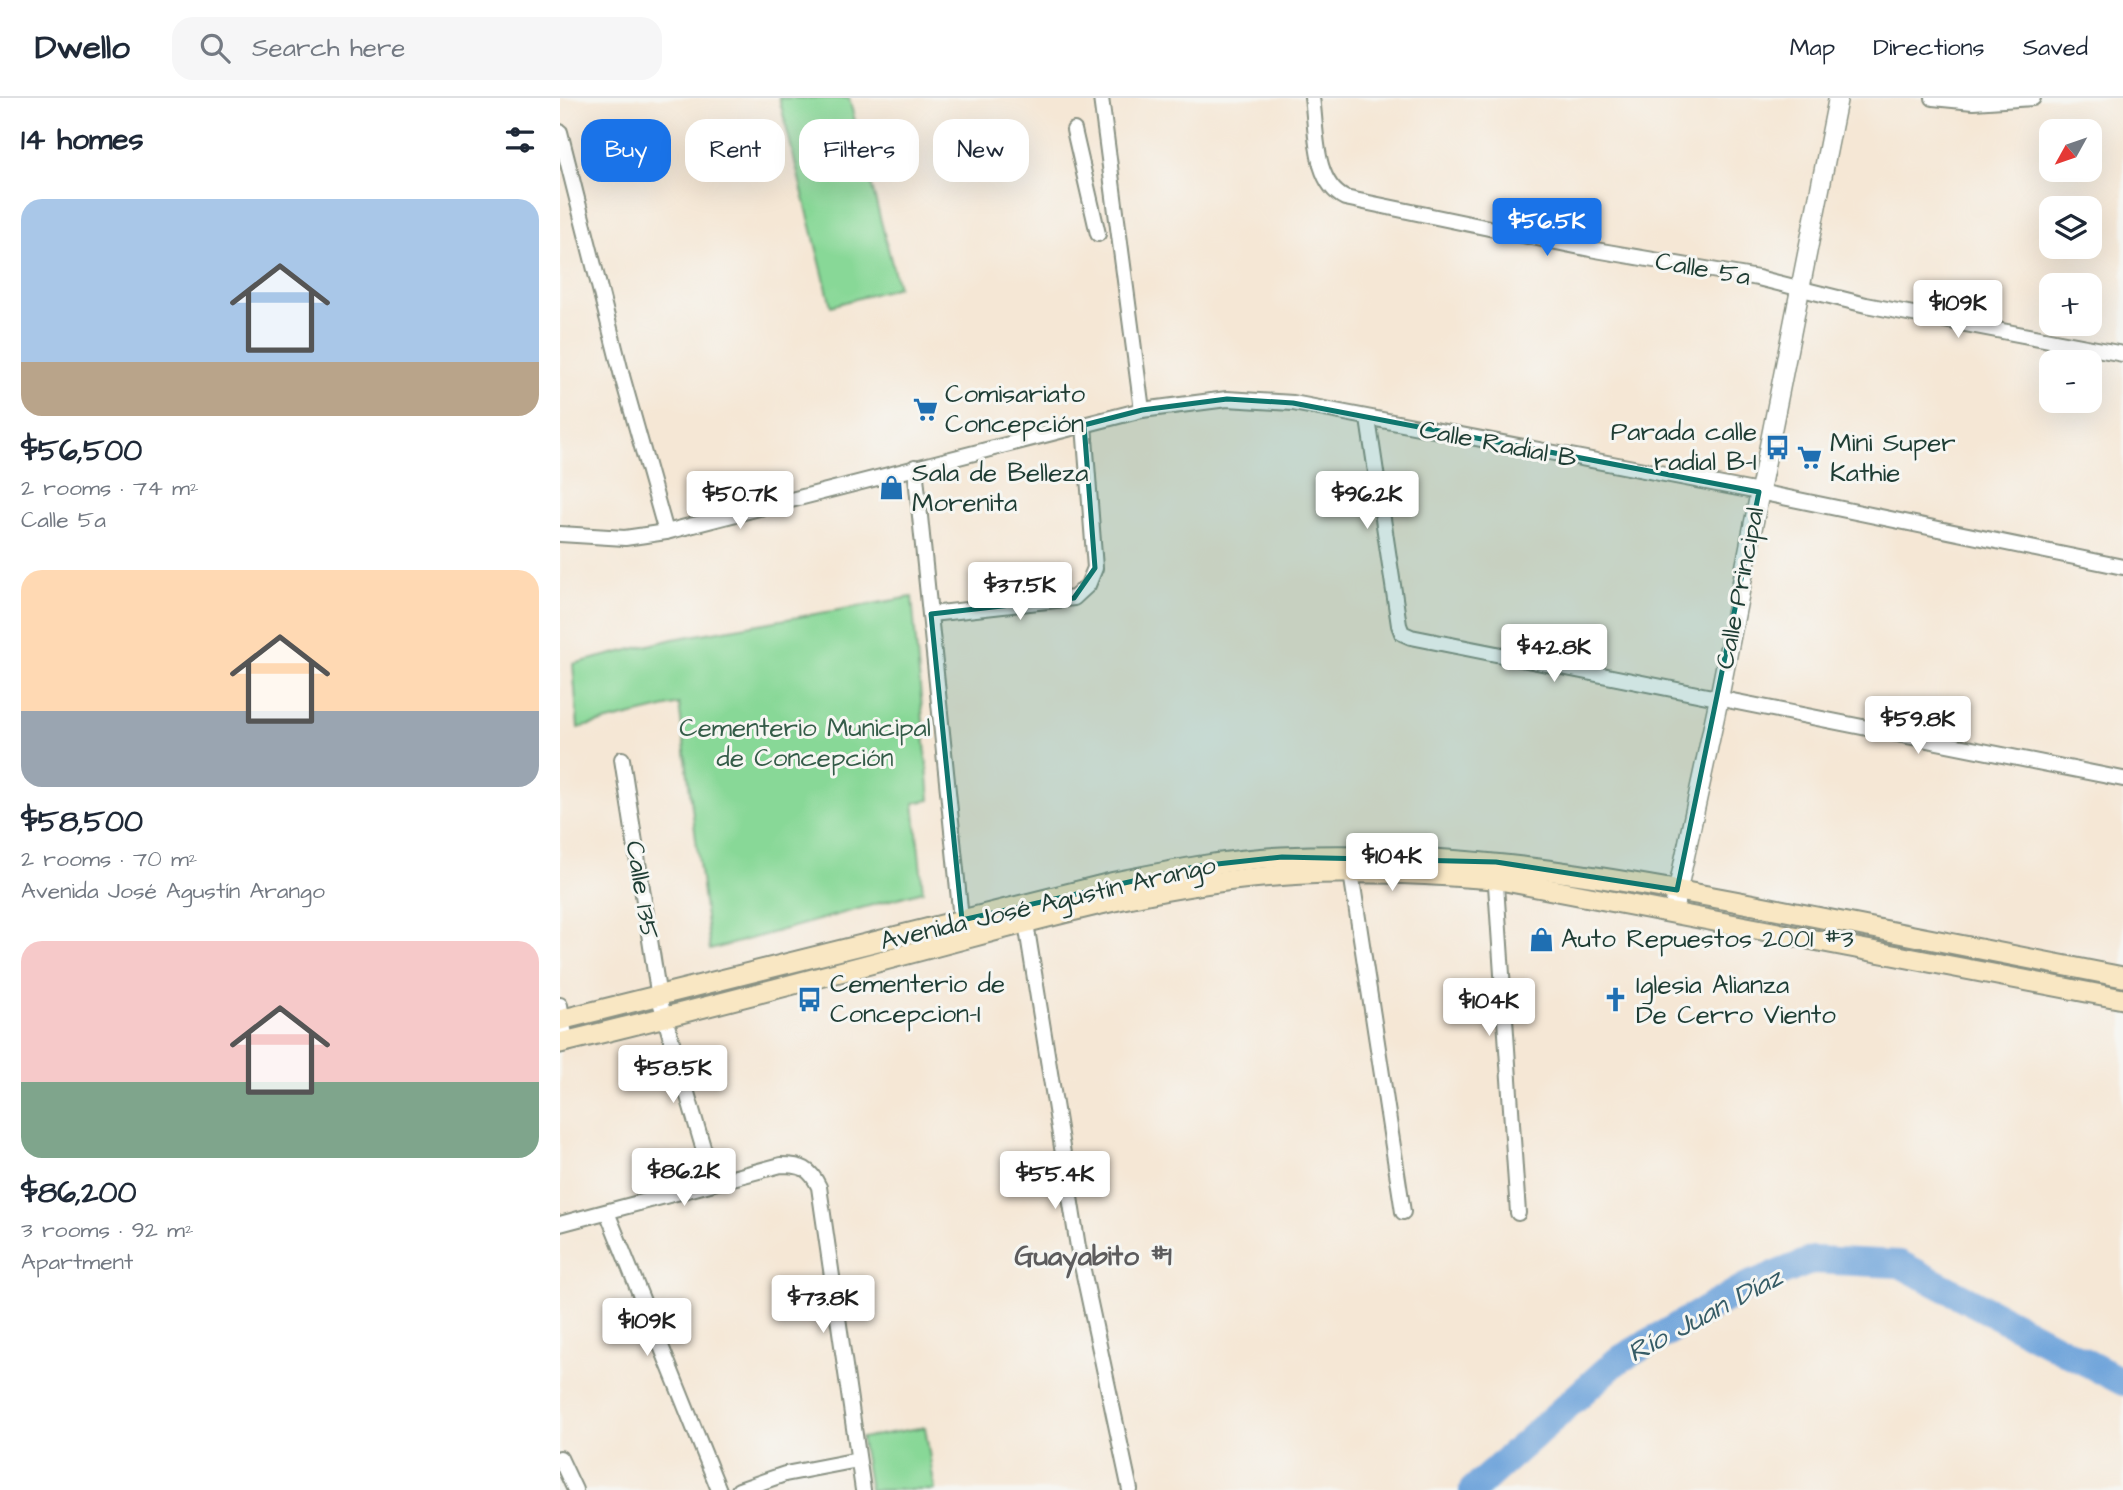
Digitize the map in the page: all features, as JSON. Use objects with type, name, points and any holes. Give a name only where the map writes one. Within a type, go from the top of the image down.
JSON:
[{"type":"main road","name":"Avenida José Agustín Arango","points":[[561,1015],[659,998],[962,920],[1199,866],[1282,857],[1350,865],[1495,870],[1677,890],[2123,977]]},
{"type":"main road","name":"Avenida José Agustín Arango","points":[[563,1042],[666,1019],[1026,923],[1200,885],[1350,865]]},
{"type":"main road","name":"Avenida José Agustín Arango","points":[[1495,870],[1673,912],[2123,999]]},
{"type":"street","points":[[1101,98],[1142,410]]},
{"type":"street","name":"Calle 5a","points":[[1312,98],[1324,179],[1333,192],[1374,206],[1745,276],[1866,305],[2123,354]]},
{"type":"street","name":"Calle Principal","points":[[1673,912],[1719,698],[1838,98]]},
{"type":"street","points":[[1933,98],[1973,102],[2033,98]]},
{"type":"street","points":[[1074,130],[1098,234]]},
{"type":"street","points":[[560,132],[565,175],[666,532]]},
{"type":"street","points":[[1094,215],[1115,211]]},
{"type":"street","name":"Calle Radial B","points":[[560,534],[625,538],[666,532],[1142,410],[1227,399],[1293,403],[1759,492],[2123,567]]},
{"type":"street","points":[[1367,419],[1402,633],[1471,651],[2123,779]]},
{"type":"street","points":[[931,614],[1074,598],[1088,585],[1095,568],[1084,425]]},
{"type":"street","points":[[915,467],[962,940]]},
{"type":"street","name":"Calle 135","points":[[622,759],[659,998],[713,1181]]},
{"type":"street","points":[[1350,865],[1403,1212]]},
{"type":"street","points":[[1495,870],[1518,1213]]},
{"type":"street","points":[[1026,923],[1078,1247],[1130,1490]]},
{"type":"street","points":[[561,1015],[563,1042]]},
{"type":"street","points":[[560,1224],[781,1165],[798,1165],[812,1172],[819,1187],[863,1490]]},
{"type":"street","points":[[607,1212],[719,1490]]},
{"type":"street","points":[[560,1458],[575,1490]]},
{"type":"street","points":[[738,1490],[785,1474],[858,1460]]},
{"type":"highlighted area","points":[[1227,399],[1293,403],[1759,492],[1677,890],[1496,862],[1282,857],[1199,866],[962,920],[931,614],[1074,598],[1095,568],[1084,425],[1142,410]]},
{"type":"green space","points":[[779,98],[849,98],[854,119],[799,119],[799,178]]},
{"type":"green space","points":[[800,182],[871,182],[898,287],[831,306]]},
{"type":"green space","name":"Cementerio Municipal de Concepción","points":[[912,597],[930,800],[914,803],[923,891],[710,950],[679,704],[578,728],[573,664],[673,639]]},
{"type":"green space","points":[[925,1427],[935,1490],[870,1490],[861,1438]]},
{"type":"waterway","name":"Río Juan Díaz","points":[[1473,1490],[1617,1361],[1747,1286],[1813,1260],[1900,1264],[2123,1382]]},
{"type":"place","name":"Comisariato Concepción","points":[[925,409]]},
{"type":"place","name":"Parada calle radial B-I","points":[[1777,447]]},
{"type":"place","name":"Mini Super Kathie","points":[[1810,458]]},
{"type":"place","name":"Sala de Belleza Morenita","points":[[892,488]]},
{"type":"place","name":"Auto Repuestos 2001 #3","points":[[1541,939]]},
{"type":"place","name":"Cementerio de Concepcion-I","points":[[810,999]]},
{"type":"place","name":"Iglesia Alianza De Cerro Viento","points":[[1616,1000]]},
{"type":"district","name":"Guayabito #1","points":[[1093,1256]]}]
